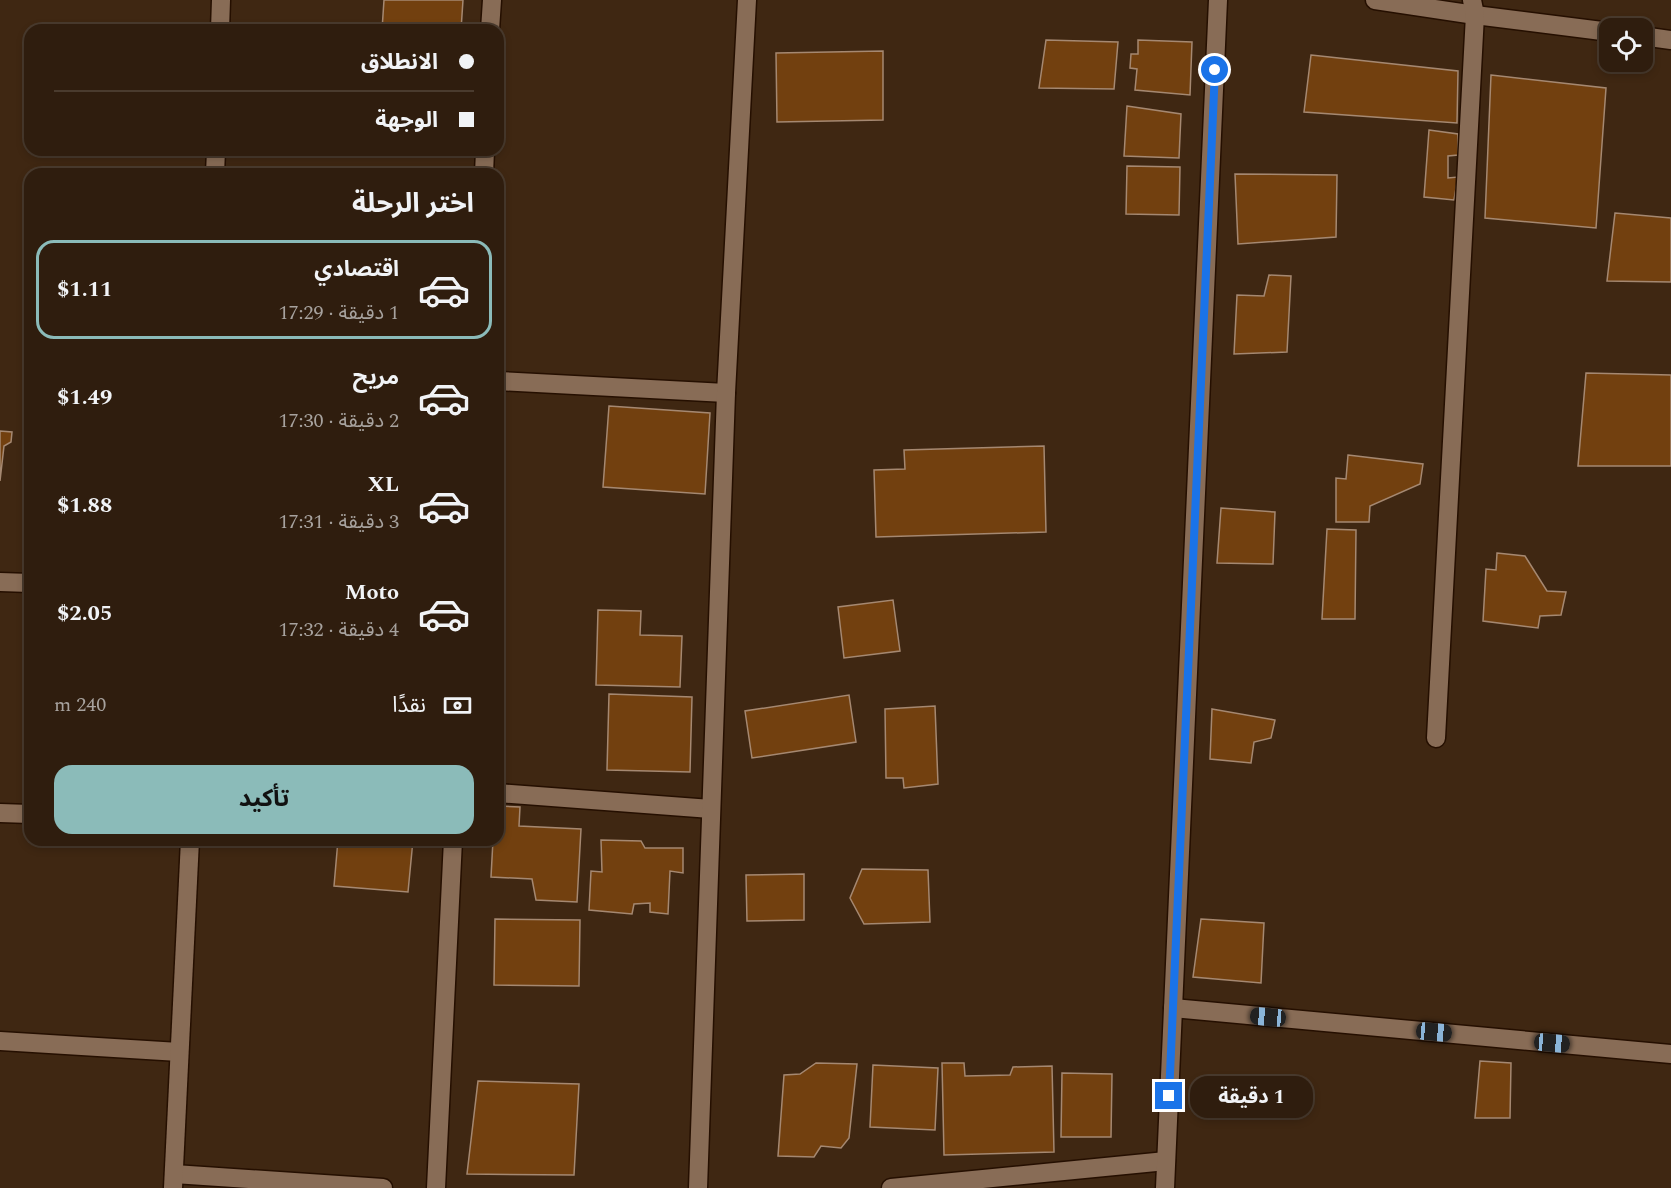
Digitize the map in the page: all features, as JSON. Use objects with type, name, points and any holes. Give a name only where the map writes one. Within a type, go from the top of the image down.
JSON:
[{"type":"street","points":[[220,24],[221,0]]},
{"type":"street","points":[[490,24],[492,0]]},
{"type":"street","points":[[698,1188],[726,393],[747,0]]},
{"type":"street","points":[[1165,1188],[1218,0]]},
{"type":"street","points":[[1375,0],[1474,8],[1599,30]]},
{"type":"street","points":[[1436,738],[1474,8]]},
{"type":"street","points":[[1653,38],[1671,40]]},
{"type":"street","points":[[504,381],[726,393]]},
{"type":"street","points":[[0,582],[24,584]]},
{"type":"street","points":[[504,793],[711,809]]},
{"type":"street","points":[[0,813],[24,814]]},
{"type":"street","points":[[189,846],[173,1181],[382,1188]]},
{"type":"street","points":[[436,1188],[453,846]]},
{"type":"street","points":[[1173,1008],[1671,1054]]},
{"type":"street","points":[[0,1041],[179,1052]]},
{"type":"street","points":[[891,1188],[1166,1161]]},
{"type":"building","points":[[384,0],[463,0],[461,24],[382,24]]},
{"type":"building","points":[[1046,40],[1118,42],[1114,89],[1039,88]]},
{"type":"building","points":[[1138,40],[1192,42],[1190,95],[1135,90],[1137,69],[1130,68],[1131,54],[1138,54]]},
{"type":"building","points":[[883,51],[883,120],[777,122],[776,53]]},
{"type":"building","points":[[1311,55],[1458,71],[1457,123],[1304,112]]},
{"type":"building","points":[[1491,75],[1606,88],[1596,228],[1485,218]]},
{"type":"building","points":[[1127,106],[1181,114],[1179,158],[1124,156]]},
{"type":"building","points":[[1429,130],[1458,134],[1458,155],[1448,156],[1448,178],[1458,177],[1454,200],[1424,197]]},
{"type":"building","points":[[1127,166],[1180,167],[1179,215],[1126,214]]},
{"type":"building","points":[[1235,174],[1337,175],[1336,237],[1238,244]]},
{"type":"building","points":[[1615,213],[1671,218],[1671,282],[1607,281]]},
{"type":"building","points":[[1269,275],[1291,276],[1287,352],[1234,354],[1237,295],[1264,296]]},
{"type":"building","points":[[1586,373],[1671,375],[1671,466],[1578,466]]},
{"type":"building","points":[[609,406],[710,413],[705,494],[603,487]]},
{"type":"building","points":[[0,431],[12,432],[11,442],[4,446],[0,481]]},
{"type":"building","points":[[1044,446],[1046,532],[876,537],[874,470],[905,469],[904,450]]},
{"type":"building","points":[[1348,455],[1423,464],[1420,484],[1370,506],[1369,522],[1336,522],[1336,478],[1346,479]]},
{"type":"building","points":[[1221,508],[1275,512],[1273,564],[1217,563]]},
{"type":"building","points":[[1327,529],[1356,530],[1355,619],[1322,619]]},
{"type":"building","points":[[1497,553],[1525,556],[1547,591],[1566,592],[1561,615],[1540,616],[1538,628],[1483,621],[1486,569],[1496,570]]},
{"type":"building","points":[[893,600],[900,651],[844,658],[838,607]]},
{"type":"building","points":[[598,610],[641,611],[640,635],[682,636],[680,687],[596,685]]},
{"type":"building","points":[[609,694],[692,697],[690,772],[607,770]]},
{"type":"building","points":[[849,695],[856,742],[752,758],[745,711]]},
{"type":"building","points":[[935,706],[938,784],[904,788],[903,778],[886,778],[885,709]]},
{"type":"building","points":[[1212,709],[1275,720],[1271,738],[1254,742],[1251,763],[1210,759]]},
{"type":"building","points":[[504,806],[520,807],[519,826],[581,829],[577,902],[536,900],[532,879],[491,877],[493,846],[504,846]]},
{"type":"building","points":[[601,840],[641,841],[645,848],[683,848],[683,873],[670,871],[668,914],[650,912],[650,903],[634,904],[632,914],[589,910],[591,871],[602,872]]},
{"type":"building","points":[[337,846],[412,846],[408,892],[334,886]]},
{"type":"building","points":[[862,869],[928,870],[930,922],[864,924],[850,898]]},
{"type":"building","points":[[804,874],[804,920],[747,921],[746,875]]},
{"type":"building","points":[[495,919],[580,920],[579,986],[494,985]]},
{"type":"building","points":[[1201,919],[1264,923],[1261,983],[1193,977]]},
{"type":"building","points":[[1480,1061],[1511,1063],[1510,1118],[1475,1118]]},
{"type":"building","points":[[816,1063],[857,1064],[849,1138],[841,1148],[821,1146],[814,1157],[778,1156],[784,1075],[800,1074]]},
{"type":"building","points":[[942,1063],[964,1063],[965,1076],[1010,1075],[1013,1067],[1052,1066],[1054,1152],[944,1155]]},
{"type":"building","points":[[873,1065],[938,1068],[935,1130],[870,1127]]},
{"type":"building","points":[[1062,1073],[1112,1074],[1111,1137],[1061,1137]]},
{"type":"building","points":[[478,1081],[579,1084],[574,1175],[467,1174]]},
{"type":"route","points":[[1169,1096],[1215,70]]}]
